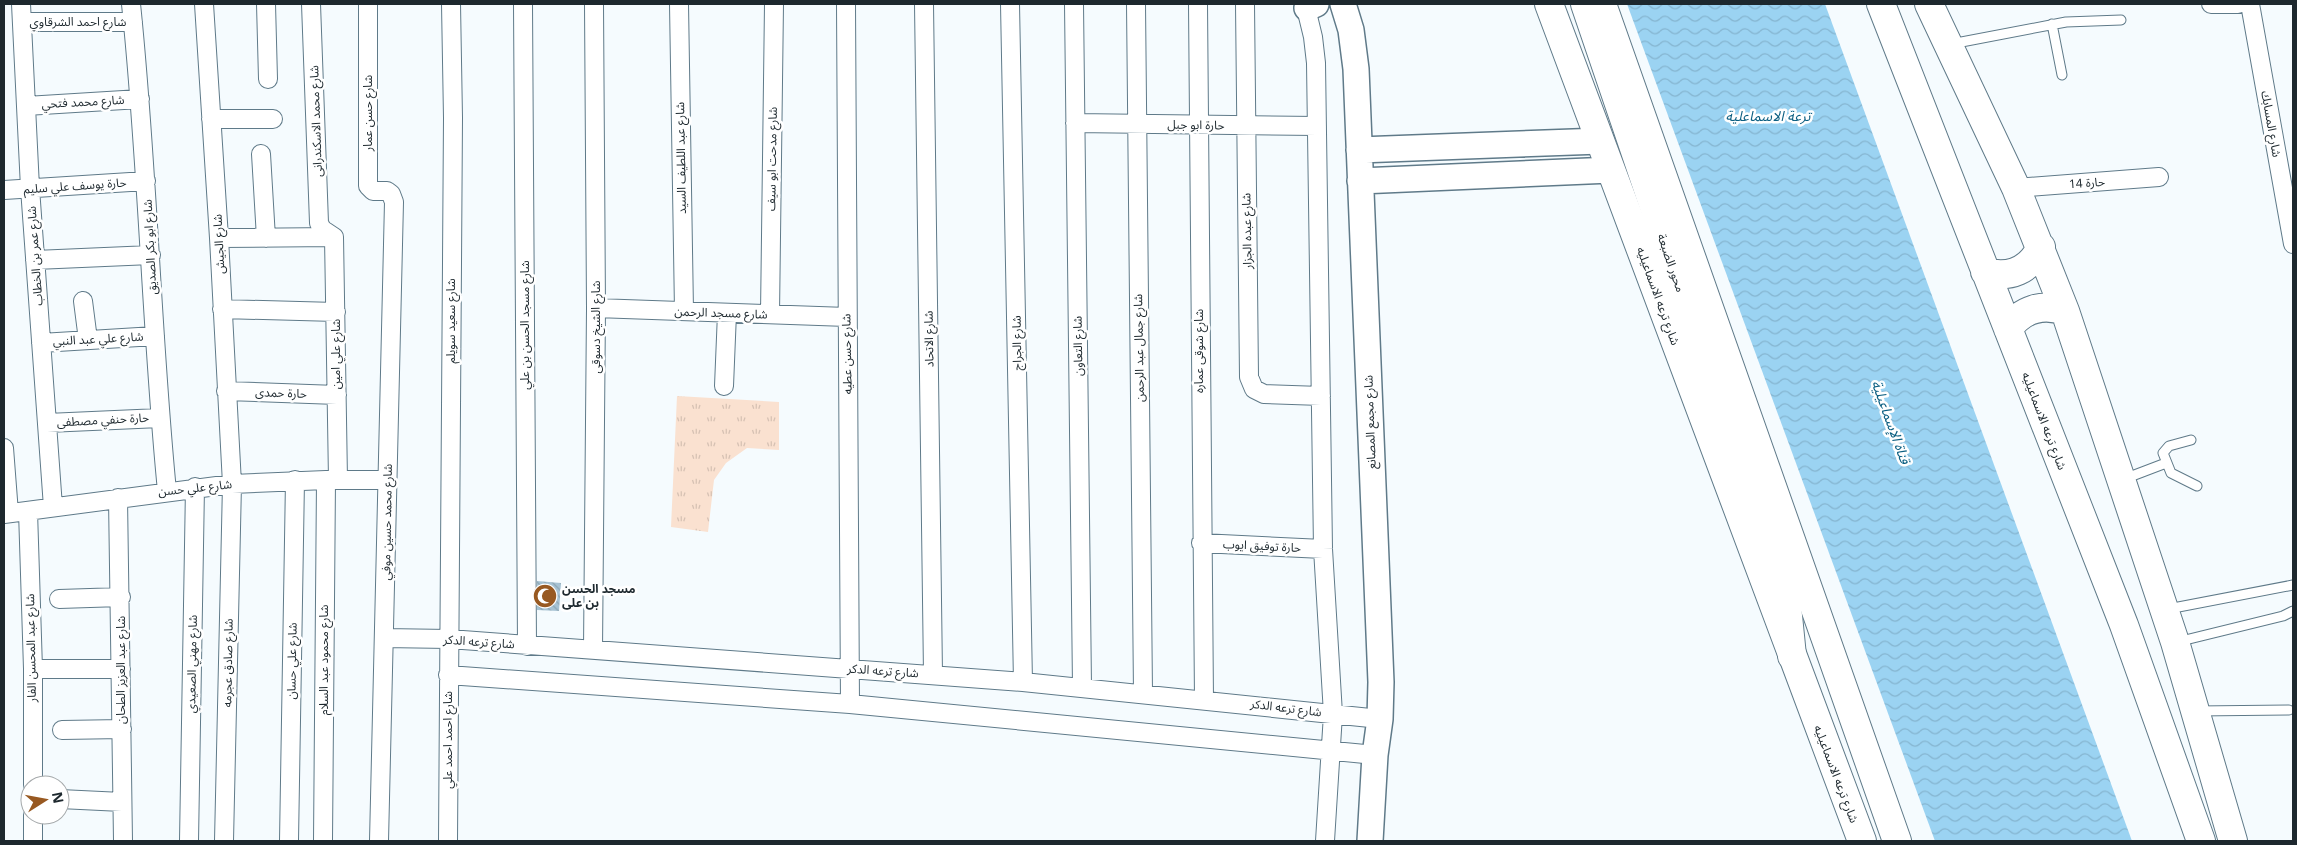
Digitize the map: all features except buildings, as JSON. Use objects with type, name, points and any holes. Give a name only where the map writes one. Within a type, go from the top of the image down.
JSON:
[{"type":"main road","name":"شارع ترعه الاسماعيليه","points":[[1549,4],[1862,841]]},
{"type":"main road","name":"محور الضبعة","points":[[1585,4],[1670,261],[1761,522],[1787,606],[1792,656]]},
{"type":"main road","points":[[1602,4],[1897,841]]},
{"type":"main road","name":"شارع ترعه الاسماعيليه","points":[[1881,4],[2124,625],[2201,841]]},
{"type":"main road","points":[[1929,4],[2016,188],[2065,311],[2175,642],[2233,841]]},
{"type":"main road","points":[[1985,272],[2002,275],[2018,271],[2032,262],[2041,248]]},
{"type":"main road","points":[[2008,328],[2018,316],[2033,308],[2049,307],[2065,311]]},
{"type":"street","name":"شارع عمر بن الخطاب","points":[[22,4],[30,188],[53,507]]},
{"type":"street","name":"شارع ابو بكر الصديق","points":[[131,4],[140,99],[151,255],[154,336],[167,491]]},
{"type":"street","name":"شارع الجيش","points":[[204,4],[232,484]]},
{"type":"street","points":[[266,4],[268,79]]},
{"type":"street","name":"شارع محمد الاسكندرانى","points":[[311,4],[319,223],[322,229],[331,235]]},
{"type":"street","name":"شارع حسن عمار","points":[[368,4],[368,186],[373,191],[387,191],[391,194],[394,202]]},
{"type":"street","name":"شارع سعيد سويلم","points":[[449,639],[453,118],[451,4]]},
{"type":"street","name":"شارع مسجد الحسن بن علي","points":[[523,4],[527,646]]},
{"type":"street","name":"شارع الشيخ دسوقى","points":[[593,650],[596,308],[594,4]]},
{"type":"street","name":"شارع عبد اللطيف السيد","points":[[679,4],[684,311]]},
{"type":"street","name":"شارع مدحت ابو سيف","points":[[770,314],[774,4]]},
{"type":"street","name":"شارع حسن عطيه","points":[[846,4],[847,317],[852,668],[850,704]]},
{"type":"street","name":"شارع الاتحاد","points":[[924,4],[933,674]]},
{"type":"street","name":"شارع الجراج","points":[[1010,4],[1024,682]]},
{"type":"street","name":"شارع التعاون","points":[[1074,4],[1082,687]]},
{"type":"street","name":"شارع جمال عبد الرحمن","points":[[1136,4],[1143,693]]},
{"type":"street","name":"شارع شوقى عماره","points":[[1198,4],[1201,543],[1204,699]]},
{"type":"street","name":"شارع عبده الجزار","points":[[1245,4],[1250,383],[1254,389],[1264,394],[1321,396]]},
{"type":"street","name":"شارع مجمع المصانع","points":[[1343,4],[1351,30],[1356,69],[1381,682],[1380,719],[1375,755],[1370,841]]},
{"type":"street","points":[[2211,4],[2238,4]]},
{"type":"street","name":"شارع المسابك","points":[[2250,4],[2293,244]]},
{"type":"street","points":[[1309,5],[1316,63],[1323,549],[1333,714],[1325,841]]},
{"type":"street","name":"شارع احمد الشرقاوي","points":[[22,22],[133,22]]},
{"type":"street","name":"شارع محمد فتحي","points":[[26,106],[140,99]]},
{"type":"street","points":[[211,118],[273,119]]},
{"type":"street","name":"حارة ابو جبل","points":[[1075,124],[1317,126]]},
{"type":"street","points":[[1359,150],[1601,141]]},
{"type":"street","points":[[261,154],[266,238]]},
{"type":"street","points":[[1360,181],[1611,170]]},
{"type":"street","name":"حارة 14","points":[[2016,188],[2159,177]]},
{"type":"street","name":"حارة يوسف علي سليم","points":[[4,190],[146,181]]},
{"type":"street","name":"شارع محمد حسين موفي","points":[[379,841],[394,202]]},
{"type":"street","points":[[219,238],[331,235]]},
{"type":"street","name":"شارع علي امين","points":[[331,235],[336,312],[337,395],[332,480]]},
{"type":"street","points":[[35,260],[151,255]]},
{"type":"street","points":[[83,301],[88,340]]},
{"type":"street","name":"شارع مسجد الرحمن","points":[[596,308],[847,317]]},
{"type":"street","points":[[222,309],[336,312]]},
{"type":"street","points":[[724,386],[727,313]]},
{"type":"street","name":"شارع علي عبد النبي","points":[[42,343],[154,336]]},
{"type":"street","name":"حارة حمدى","points":[[226,391],[337,395]]},
{"type":"street","name":"حارة حنفي مصطفى","points":[[47,423],[160,418]]},
{"type":"street","points":[[4,454],[6,514]]},
{"type":"street","name":"شارع علي حسن","points":[[6,514],[167,491],[232,484],[295,480],[388,480]]},
{"type":"street","name":"شارع علي حسان","points":[[289,841],[295,480]]},
{"type":"street","name":"شارع محمود عبد السلام","points":[[323,841],[332,480]]},
{"type":"street","name":"شارع صادق عجرمه","points":[[224,841],[232,484]]},
{"type":"street","name":"شارع مهني الصعيدي","points":[[190,841],[195,488]]},
{"type":"street","name":"شارع عبد العزيز الطحان","points":[[118,498],[121,597],[122,841]]},
{"type":"street","name":"شارع عبد المحسن الفار","points":[[28,511],[33,669],[33,775]]},
{"type":"street","name":"حارة توفيق ايوب","points":[[1201,543],[1323,549]]},
{"type":"street","points":[[59,599],[121,597]]},
{"type":"street","name":"شارع ترعه الدكر","points":[[384,638],[449,639],[933,674],[1204,699],[1380,719]]},
{"type":"street","name":"شارع احمد احمد علي","points":[[448,841],[449,639]]},
{"type":"street","points":[[33,669],[121,669]]},
{"type":"street","points":[[448,675],[850,704],[1375,755]]},
{"type":"street","points":[[62,730],[122,729]]},
{"type":"street","points":[[70,799],[122,802]]},
{"type":"street","points":[[33,825],[34,841]]},
{"type":"lane","points":[[1948,45],[2052,24],[2121,20]]},
{"type":"lane","points":[[2052,24],[2062,75]]},
{"type":"lane","points":[[2191,440],[2166,448],[2163,453],[2166,463],[2176,477],[2197,486]]},
{"type":"lane","points":[[2120,480],[2166,463]]},
{"type":"lane","points":[[2164,610],[2293,585]]},
{"type":"lane","points":[[2175,642],[2283,616],[2293,611]]},
{"type":"lane","points":[[2195,711],[2289,710]]},
{"type":"green space","points":[[677,396],[779,402],[779,450],[747,448],[726,463],[714,480],[708,532],[671,527]]},
{"type":"water","name":"ترعة الاسماعلية","points":[[1627,4],[1825,4],[2132,841],[1935,841]]},
{"type":"place","name":"مسجد الحسن بن على","points":[[545,596]]},
{"type":"water label","name":"قناة الإسماعيلية","points":[[1891,422]]}]
